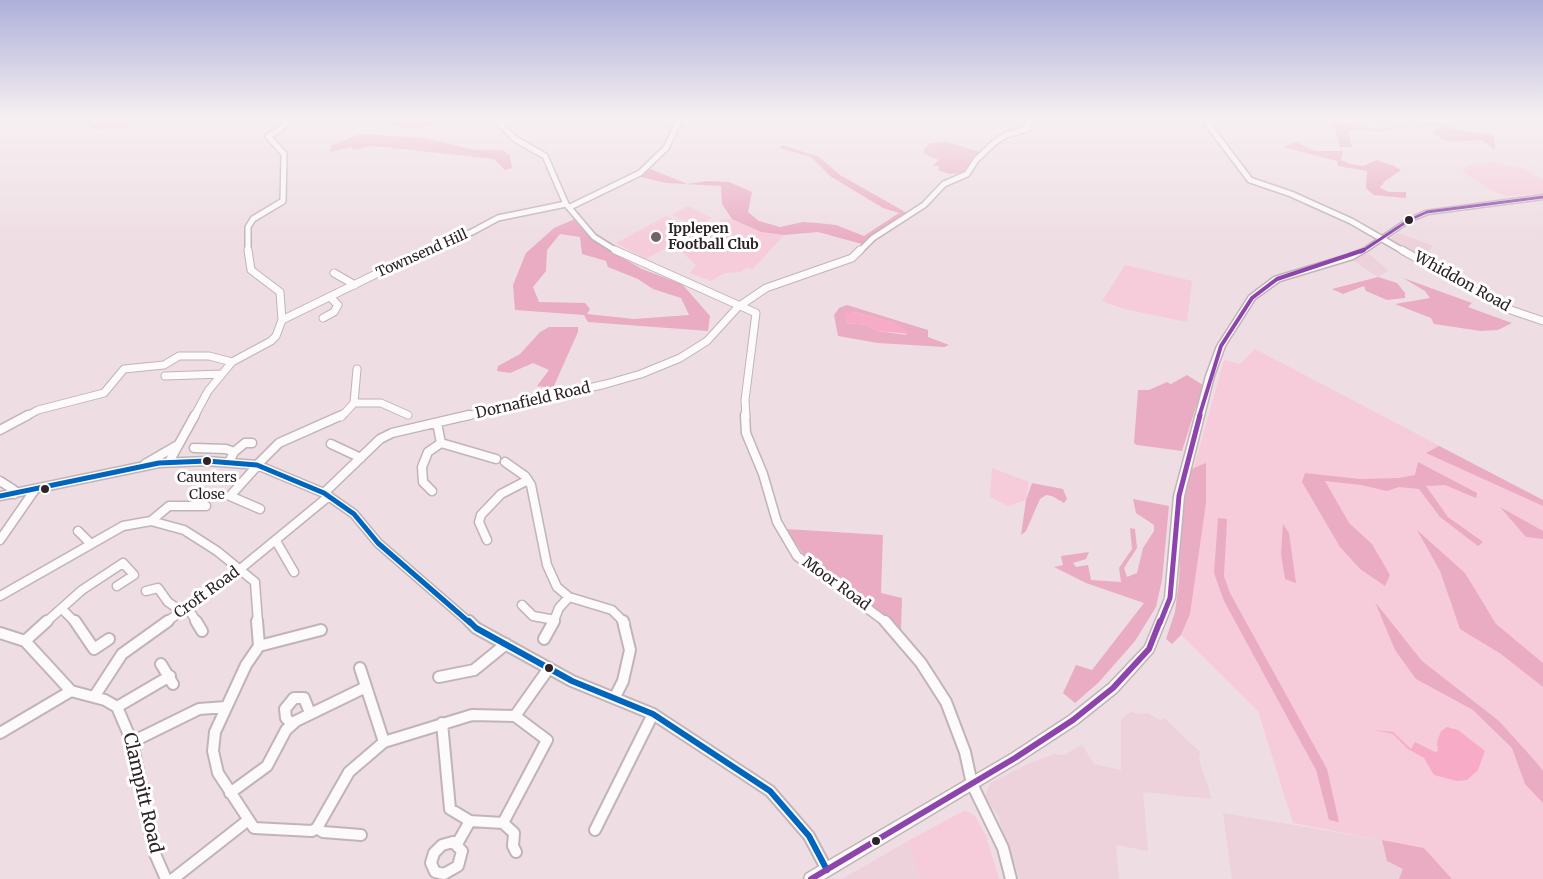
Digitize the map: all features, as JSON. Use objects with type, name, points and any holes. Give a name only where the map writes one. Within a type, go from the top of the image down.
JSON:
[{"type":"main road","points":[[811,879],[972,784],[1089,707],[1113,688],[1149,649],[1164,618],[1170,598],[1179,496],[1210,376],[1221,346],[1252,298],[1277,279],[1350,257],[1414,217],[1434,210],[1543,197]]},
{"type":"street","points":[[169,462],[208,392],[232,362],[276,336],[282,320],[279,292],[251,270],[248,257],[248,227],[253,219],[283,201],[284,160]]},
{"type":"street","points":[[547,160],[568,206],[594,237],[628,258],[741,304]]},
{"type":"street","name":"Townsend Hill","points":[[282,320],[434,246],[498,218],[568,206],[640,173],[653,160]]},
{"type":"street","name":"Dornafield Road","points":[[327,495],[361,458],[387,435],[640,374],[680,358],[707,340],[741,304],[782,281],[852,258],[873,238],[924,205],[944,184],[967,174],[976,160]]},
{"type":"street","name":"Whiddon Road","points":[[1235,160],[1250,180],[1310,202],[1383,238],[1502,307],[1543,321]]},
{"type":"street","points":[[334,273],[355,285]]},
{"type":"street","points":[[323,318],[334,312],[338,305],[330,297]]},
{"type":"street","name":"Moor Road","points":[[741,304],[756,313],[745,400],[746,433],[763,474],[777,522],[797,556],[875,612],[903,639],[946,702],[965,752],[972,784]]},
{"type":"street","points":[[0,430],[39,410],[104,393],[124,369],[164,365],[183,356],[209,356],[232,362]]},
{"type":"street","points":[[260,509],[230,496],[279,443],[339,418],[354,403],[357,369]]},
{"type":"street","points":[[165,376],[222,374]]},
{"type":"street","points":[[354,403],[381,403],[408,415]]},
{"type":"street","points":[[437,423],[441,443]]},
{"type":"street","points":[[229,462],[234,452],[245,443],[252,443]]},
{"type":"street","points":[[441,443],[501,461],[528,480],[533,491],[548,565],[557,588],[569,597],[607,608],[625,623],[630,650],[623,681],[615,697]]},
{"type":"street","points":[[432,491],[423,482],[422,467],[428,452],[441,443]]},
{"type":"street","points":[[331,444],[361,458]]},
{"type":"street","points":[[139,468],[177,446]]},
{"type":"street","points":[[194,448],[226,449],[234,452]]},
{"type":"street","points":[[0,496],[34,491],[169,462],[229,462],[258,465],[327,495],[354,514],[378,543],[420,576],[466,621],[549,668],[653,714],[770,791],[809,836],[827,870]]},
{"type":"street","points":[[487,540],[479,522],[481,515],[496,498],[528,480]]},
{"type":"street","points":[[0,481],[14,490],[14,494]]},
{"type":"street","points":[[0,540],[34,491]]},
{"type":"street","name":"Croft Road","points":[[94,697],[122,654],[239,570],[276,541],[327,495]]},
{"type":"street","points":[[151,521],[169,506],[206,507]]},
{"type":"street","points":[[0,596],[123,526],[151,521],[184,530],[255,582],[259,646],[246,665],[213,739],[213,752],[218,773],[247,821],[254,828],[312,831],[317,828],[349,772],[384,742],[442,723],[483,713],[515,716],[548,740],[503,823]]},
{"type":"street","points":[[469,524],[479,522]]},
{"type":"street","points":[[78,531],[90,543]]},
{"type":"street","points":[[276,541],[294,572]]},
{"type":"street","points":[[25,641],[82,590],[123,563],[134,575],[117,586]]},
{"type":"street","points":[[146,591],[158,588],[168,602],[184,608],[202,631]]},
{"type":"street","points":[[544,639],[560,608],[569,597]]},
{"type":"street","points":[[522,605],[533,616],[555,620]]},
{"type":"street","points":[[62,609],[72,617],[94,649],[109,639]]},
{"type":"street","points":[[259,646],[321,630]]},
{"type":"street","points":[[0,633],[25,641],[71,691],[94,697],[117,707],[172,680],[161,664]]},
{"type":"street","points":[[439,677],[474,670],[506,644]]},
{"type":"street","points":[[360,668],[384,742]]},
{"type":"street","points":[[515,716],[549,668]]},
{"type":"street","points":[[230,792],[267,766],[292,724],[366,687]]},
{"type":"street","points":[[0,733],[71,691]]},
{"type":"street","points":[[292,724],[286,718],[285,709],[294,698],[304,698],[310,713]]},
{"type":"street","name":"Clampitt Road","points":[[117,707],[132,742],[155,854],[166,879]]},
{"type":"street","points":[[132,742],[199,709],[226,707]]},
{"type":"street","points":[[595,830],[653,714]]},
{"type":"street","points":[[442,723],[450,809],[470,820],[503,823],[514,833],[516,852]]},
{"type":"street","points":[[972,784],[1003,848],[1011,879]]},
{"type":"street","points":[[457,844],[470,820]]},
{"type":"street","points":[[173,879],[247,821]]},
{"type":"street","points":[[317,828],[323,832],[361,835]]},
{"type":"shaded area","points":[[495,160],[511,160],[512,168],[505,170]]},
{"type":"shaded area","points":[[814,160],[823,160],[840,175],[907,213],[862,244],[818,232],[784,235],[761,232],[732,219],[722,204],[721,186],[666,183],[637,176],[646,167],[687,184],[708,181],[729,182],[752,192],[748,212],[759,221],[780,227],[803,222],[818,223],[836,225],[864,236],[899,213],[883,208],[830,176]]},
{"type":"shaded area","points":[[939,160],[974,160],[963,173],[949,174],[938,170],[940,167],[933,165]]},
{"type":"shaded area","points":[[1333,160],[1363,166],[1377,160],[1392,165],[1401,170],[1385,181],[1380,188],[1389,192],[1406,192],[1406,198],[1374,195],[1366,188],[1367,171],[1338,166],[1337,161]]},
{"type":"shaded area","points":[[1492,162],[1525,169],[1543,180],[1543,193],[1507,196],[1492,191],[1462,171],[1467,166]]},
{"type":"shaded area","points":[[688,206],[712,218],[697,227],[672,215]]},
{"type":"shaded area","name":"Ipplepen Football Club","points":[[666,216],[696,231],[646,259],[616,243]]},
{"type":"shaded area","points":[[575,219],[584,231],[606,248],[642,269],[682,284],[710,316],[708,331],[588,322],[584,315],[515,310],[513,285],[526,253],[554,228]],"holes":[[[560,234],[580,237],[582,254],[606,261],[608,267],[638,279],[653,289],[681,298],[689,315],[634,319],[587,314],[590,309],[585,303],[539,302],[533,287],[546,271],[547,250]]]},
{"type":"shaded area","points":[[722,219],[732,219],[761,232],[784,235],[753,269],[747,268],[740,272],[725,273],[711,281],[690,273],[696,265],[682,252],[683,248]]},
{"type":"shaded area","points":[[1398,233],[1433,246],[1420,258],[1388,240]]},
{"type":"shaded area","points":[[1368,253],[1388,271],[1378,277],[1352,260]]},
{"type":"shaded area","points":[[1125,265],[1192,281],[1187,322],[1124,309],[1102,301]]},
{"type":"shaded area","points":[[1378,277],[1397,283],[1405,293],[1405,298],[1387,300],[1366,291],[1364,286],[1343,294],[1332,289]]},
{"type":"shaded area","points":[[1403,278],[1472,303],[1468,307],[1512,323],[1498,330],[1481,331],[1434,324],[1431,318],[1395,304],[1430,298],[1425,291]]},
{"type":"shaded area","points":[[847,305],[928,330],[928,337],[949,345],[944,347],[878,343],[838,336],[834,315],[839,308]],"holes":[[[854,312],[895,323],[907,335],[877,331],[867,325],[847,323],[845,315]]]},
{"type":"shaded area","points":[[854,312],[895,323],[911,334],[877,331],[867,325],[847,323],[844,313]]},
{"type":"shaded area","points":[[549,327],[578,327],[578,332],[553,388],[537,386],[549,370],[533,363],[510,373],[497,371],[498,366],[520,354],[540,332]]},
{"type":"shaded area","points":[[1255,349],[1543,500],[1543,879],[1452,879],[1424,848],[1293,823],[1258,711],[1181,635],[1190,614],[1187,548],[1194,467],[1224,360],[1240,364]]},
{"type":"shaded area","points":[[1187,375],[1203,385],[1182,451],[1134,443],[1138,390],[1149,390],[1167,382],[1171,384]]},
{"type":"shaded area","points":[[1439,446],[1543,500],[1543,506],[1426,453]]},
{"type":"shaded area","points":[[1418,462],[1477,493],[1476,498],[1445,485],[1426,486],[1448,517],[1483,542],[1478,546],[1440,517],[1419,489],[1399,487],[1387,491],[1325,481],[1349,523],[1372,544],[1390,575],[1385,586],[1360,569],[1340,547],[1302,482],[1305,473],[1360,479],[1399,478],[1415,475]]},
{"type":"shaded area","points":[[1206,463],[1206,503],[1190,614],[1181,635],[1172,644],[1166,639],[1175,612],[1179,581],[1183,501],[1189,470]]},
{"type":"shaded area","points":[[992,468],[1029,482],[1026,500],[1008,506],[990,497]]},
{"type":"shaded area","points":[[1032,483],[1063,489],[1067,499],[1064,503],[1046,495],[1040,499],[1026,531],[1021,535],[1026,500]]},
{"type":"shaded area","points":[[1133,499],[1169,506],[1162,580],[1156,607],[1135,641],[1099,682],[1075,703],[1063,693],[1076,665],[1092,670],[1144,603],[1086,583],[1054,567],[1063,565],[1061,556],[1089,552],[1086,559],[1073,563],[1076,567],[1088,565],[1091,580],[1121,582],[1119,568],[1132,549],[1130,528],[1135,529],[1137,548],[1124,568],[1127,577],[1137,573],[1143,548],[1154,531],[1154,525],[1136,513]]},
{"type":"shaded area","points":[[1500,507],[1543,531],[1543,539],[1526,537]]},
{"type":"shaded area","points":[[1218,518],[1227,519],[1224,576],[1230,593],[1327,769],[1339,822],[1329,820],[1316,770],[1224,601],[1214,573]]},
{"type":"shaded area","points":[[1283,524],[1289,533],[1296,583],[1285,579],[1281,554]]},
{"type":"shaded area","points":[[786,529],[883,535],[881,593],[902,598],[901,630],[805,557]]},
{"type":"shaded area","points":[[1417,530],[1465,573],[1496,624],[1543,663],[1543,687],[1501,654],[1460,629],[1440,571]]},
{"type":"shaded area","points":[[1375,602],[1422,661],[1499,721],[1536,762],[1543,771],[1543,803],[1525,784],[1512,748],[1473,710],[1416,679],[1395,650]]},
{"type":"shaded area","points":[[1131,712],[1147,713],[1160,720],[1164,718],[1200,752],[1199,760],[1212,799],[1143,792],[1148,851],[1116,845],[1119,879],[1020,879],[997,814],[985,797],[990,783],[1030,763],[1055,754],[1064,755],[1082,745],[1094,764],[1121,770],[1121,719]]},
{"type":"shaded area","points":[[1447,727],[1458,730],[1485,751],[1478,770],[1467,780],[1457,781],[1434,775],[1424,758],[1408,749],[1393,734],[1375,730],[1393,732],[1411,749],[1415,742],[1435,752],[1438,751],[1437,742],[1441,731]]},
{"type":"shaded area","points":[[965,810],[975,816],[986,836],[999,879],[920,879],[908,841]]},
{"type":"shaded area","points":[[1223,813],[1382,840],[1387,861],[1404,869],[1399,879],[1232,879]]},
{"type":"shaded area","points":[[1382,840],[1424,848],[1452,879],[1399,879],[1403,869],[1387,861]]},
{"type":"shaded area","points":[[908,841],[920,879],[842,879]]},
{"type":"transit line","points":[[811,879],[1015,758],[1073,720],[1113,688],[1149,649],[1170,598],[1179,496],[1210,376],[1221,346],[1252,298],[1277,279],[1350,257],[1365,250],[1409,220],[1427,212],[1543,197]]},
{"type":"transit line","points":[[0,496],[34,491],[159,463],[207,461],[257,465],[324,493],[354,514],[378,543],[419,576],[476,628],[572,681],[653,714],[770,791],[809,836],[827,870]]},
{"type":"place","name":"Ipplepen Football Club","points":[[656,237]]},
{"type":"place","name":"Caunters Close","points":[[207,461]]}]
